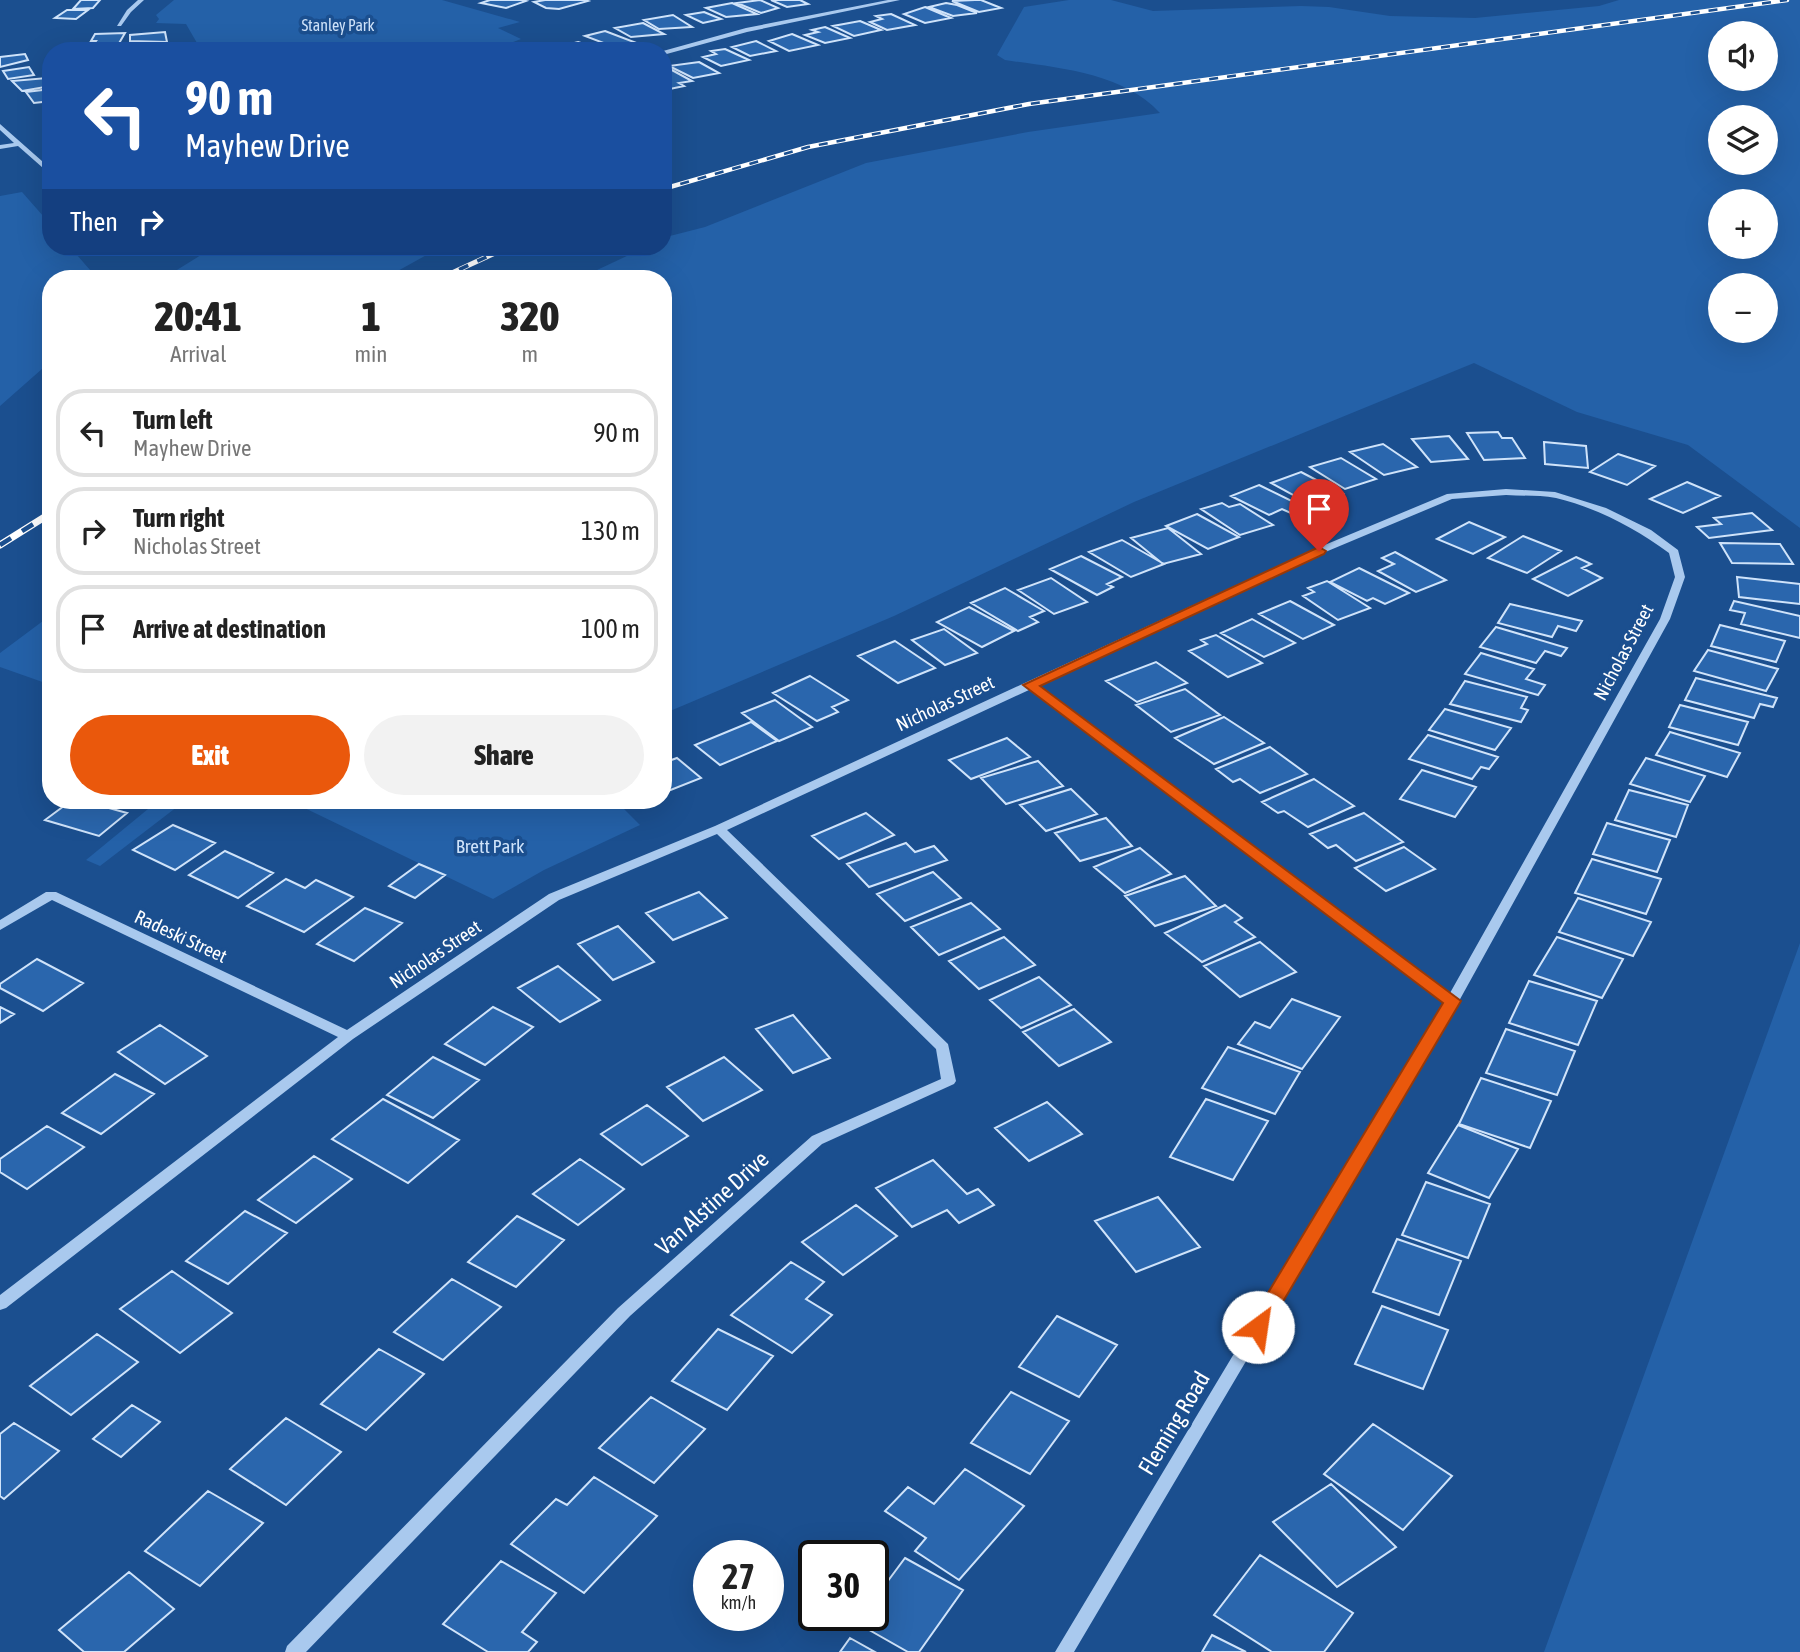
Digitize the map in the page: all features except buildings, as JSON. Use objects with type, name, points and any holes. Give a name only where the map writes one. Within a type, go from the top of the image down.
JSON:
[{"type":"street","points":[[119,25],[129,10],[141,0]]},
{"type":"street","points":[[672,51],[746,30],[897,0]]},
{"type":"street","points":[[0,126],[42,165]]},
{"type":"street","points":[[0,147],[18,144]]},
{"type":"street","name":"Nicholas Street","points":[[0,1304],[348,1036],[554,897],[719,829],[1319,551],[1450,496],[1506,492],[1555,495],[1603,510],[1647,532],[1674,552],[1680,577],[1665,619],[1452,1001]]},
{"type":"street","points":[[1030,685],[1452,1001]]},
{"type":"street","name":"Van Alstine Drive","points":[[294,1652],[624,1312],[817,1140],[949,1082],[943,1047],[719,829]]},
{"type":"street","name":"Radeski Street","points":[[0,926],[51,895],[348,1036]]},
{"type":"street","name":"Fleming Road","points":[[1064,1652],[1452,1001]]},
{"type":"green space","name":"Stanley Park","points":[[174,0],[442,0],[520,22],[498,28],[521,39],[513,42],[196,42],[186,24],[156,23],[159,19],[156,15]]},
{"type":"green space","points":[[1069,0],[1111,0],[1153,11],[1301,6],[1329,7],[1390,16],[1475,18],[1599,6],[1619,0],[1800,0],[1800,528],[1688,445],[1577,412],[1474,363],[1134,502],[894,616],[672,710],[672,270],[597,270],[627,256],[672,256],[672,235],[705,227],[866,163],[1028,132],[1160,113],[1145,99],[1108,80],[1067,69],[1005,60],[997,55],[1024,7]]},
{"type":"green space","points":[[22,192],[42,215],[42,256],[78,256],[90,270],[42,270],[42,369],[0,406],[0,196]]},
{"type":"green space","points":[[199,256],[425,256],[399,270],[177,270]]},
{"type":"green space","points":[[42,622],[42,682],[0,667],[0,653]]},
{"type":"green space","points":[[148,809],[174,809],[100,866],[86,860]]},
{"type":"green space","name":"Brett Park","points":[[307,809],[624,809],[640,825],[544,870],[493,899]]},
{"type":"green space","points":[[1800,943],[1800,1652],[1544,1652]]},
{"type":"railway","points":[[672,186],[808,147],[1029,104],[1787,0]]},
{"type":"railway","points":[[458,270],[489,256]]},
{"type":"railway","points":[[0,545],[42,519]]},
{"type":"route","points":[[1258,1327],[1452,1001],[1030,685],[1319,551]]}]
